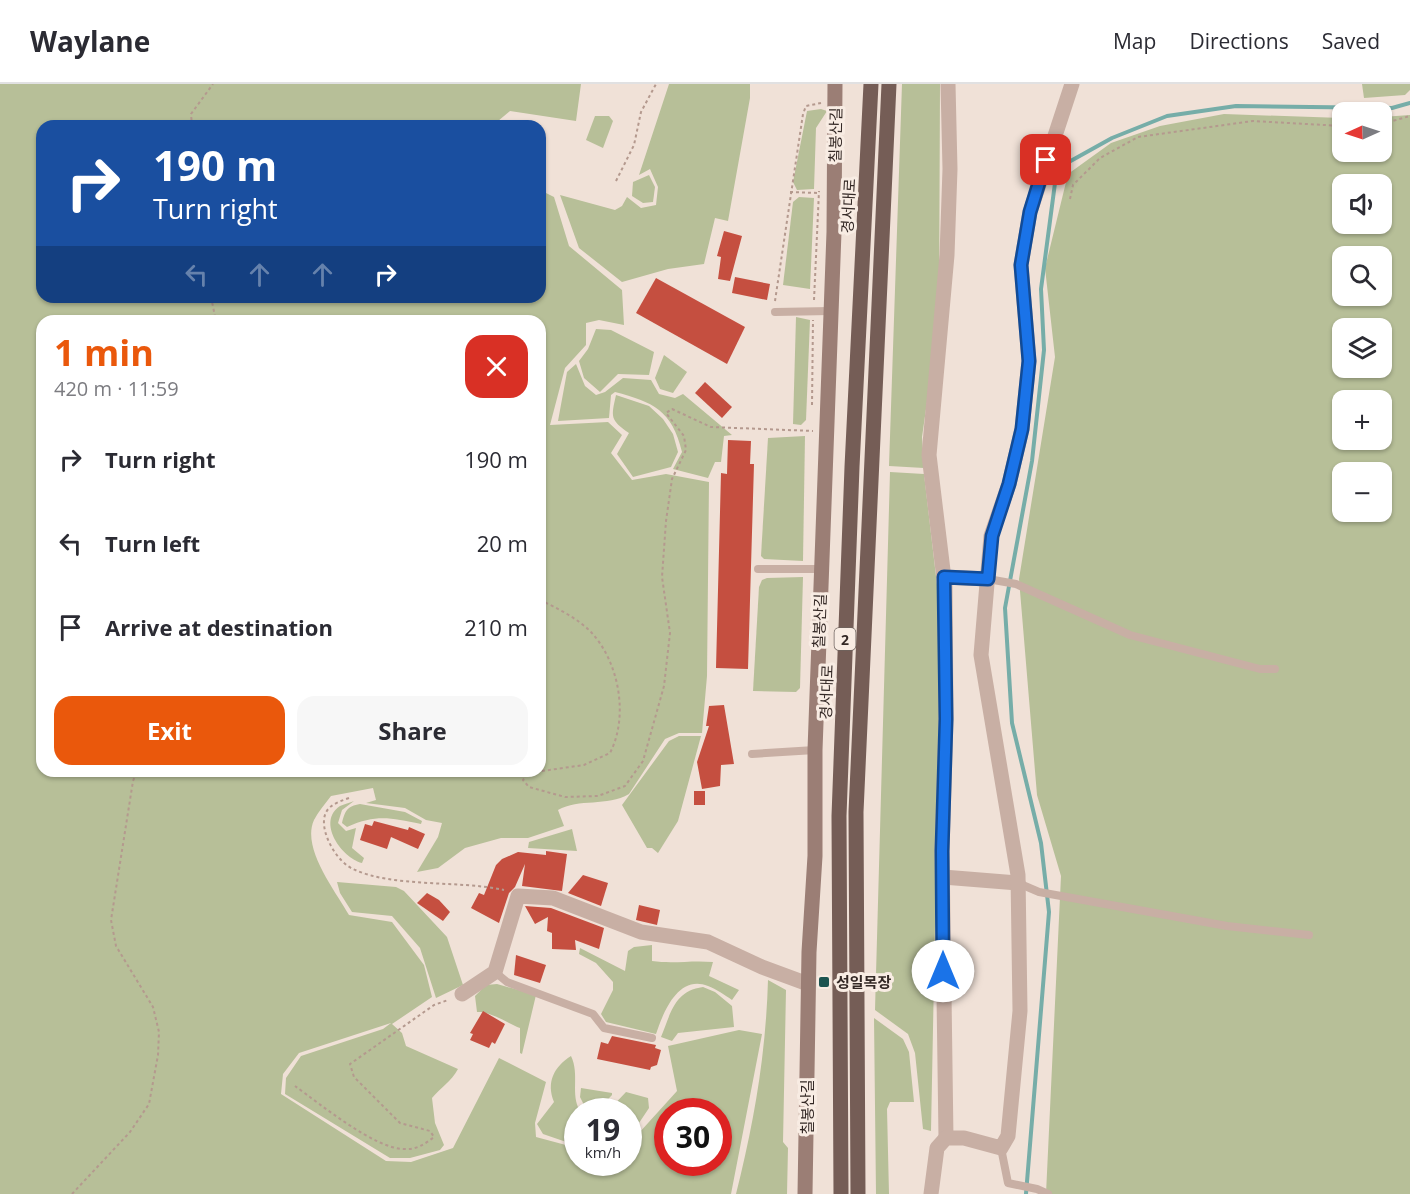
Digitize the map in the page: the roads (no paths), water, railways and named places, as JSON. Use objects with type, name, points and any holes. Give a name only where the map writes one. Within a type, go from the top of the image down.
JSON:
[{"type":"main road","name":"경서대로","points":[[841,1194],[839,816],[852,467],[871,84]]},
{"type":"main road","name":"2","points":[[858,1194],[856,812],[889,84]]},
{"type":"street","name":"칠봉산길","points":[[805,1194],[808,984],[815,856],[815,750],[834,194],[835,84]]},
{"type":"street","points":[[932,1194],[937,1148],[946,1138],[943,877],[946,719],[944,577],[929,454],[946,255],[950,169],[948,84]]},
{"type":"street","points":[[946,1138],[964,1138],[1001,1148],[1008,1136],[1020,1011],[1018,883],[981,656],[994,580],[992,536],[1009,484],[1022,429],[1029,361],[1021,265],[1030,212],[1072,84]]},
{"type":"street","points":[[944,577],[994,580]]},
{"type":"street","points":[[943,877],[1018,883]]},
{"type":"street","points":[[462,994],[495,972],[518,896],[553,897],[641,932],[708,942],[762,967],[808,984]]},
{"type":"lane","points":[[777,312],[830,311]]},
{"type":"lane","points":[[758,569],[821,568]]},
{"type":"lane","points":[[994,580],[1016,584],[1130,635],[1260,669],[1275,669]]},
{"type":"lane","points":[[752,754],[815,750]]},
{"type":"lane","points":[[1018,883],[1039,892],[1227,926],[1309,935]]},
{"type":"lane","points":[[495,972],[507,982],[594,1014],[604,1028],[652,1038]]},
{"type":"lane","points":[[1001,1148],[1008,1183],[1038,1189],[1048,1194]]},
{"type":"waterway","points":[[1058,168],[1112,138],[1167,116],[1236,106],[1392,108],[1410,103]]},
{"type":"waterway","points":[[1026,1194],[1049,912],[1041,843],[1012,723],[1005,608],[1032,461],[1044,350],[1041,289],[1057,168],[1065,147]]},
{"type":"place","name":"성일목장","points":[[824,982]]}]
